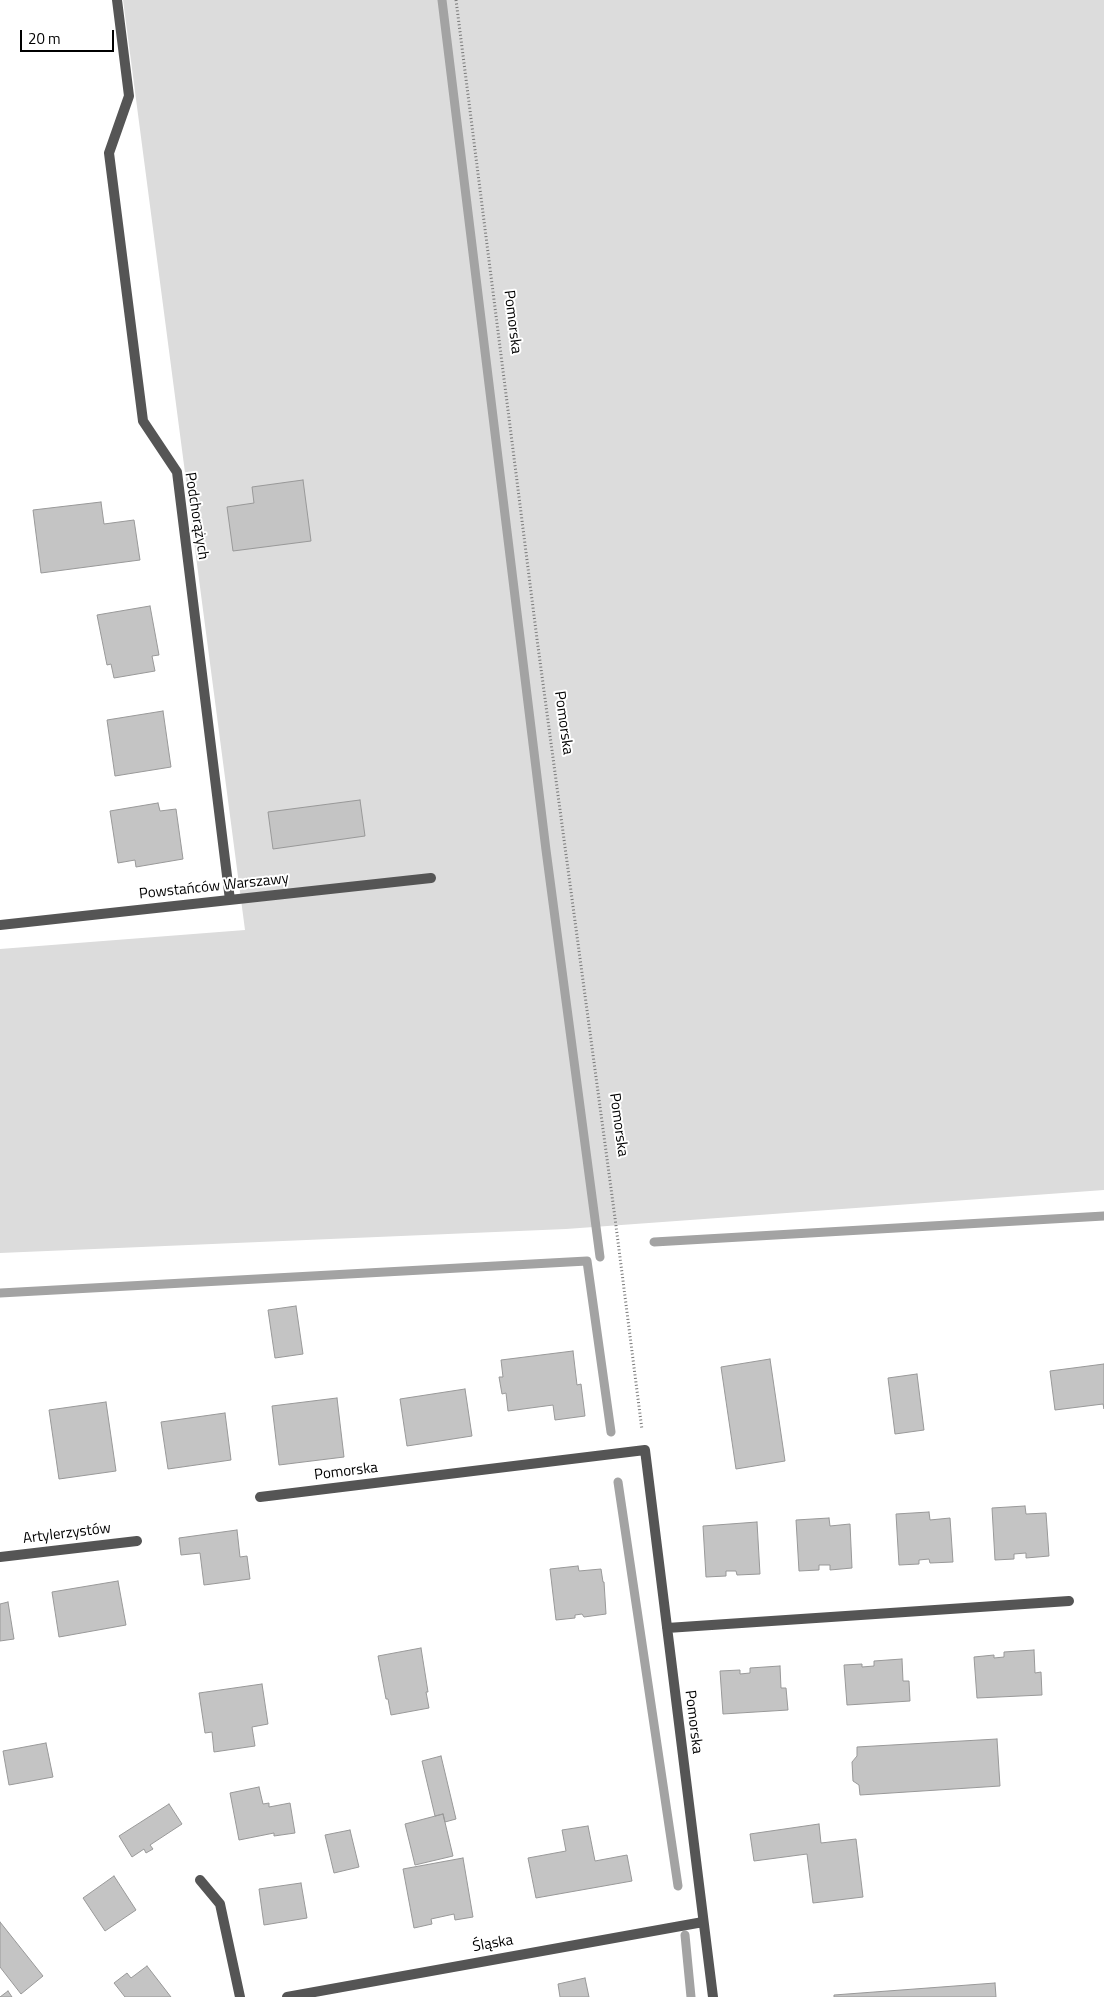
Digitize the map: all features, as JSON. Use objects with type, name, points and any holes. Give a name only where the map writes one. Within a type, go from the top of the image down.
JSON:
[{"type":"street","name":"Podchorążych","points":[[117,0],[129,96],[108,153],[143,421],[177,472],[230,900]]},
{"type":"street","name":"Powstańców Warszawy","points":[[0,925],[431,878]]},
{"type":"street","name":"Pomorska","points":[[260,1497],[645,1450],[712,1997]]},
{"type":"street","name":"Artylerzystów","points":[[0,1557],[137,1541]]},
{"type":"street","points":[[666,1628],[1069,1601]]},
{"type":"street","points":[[200,1880],[220,1904],[240,1997]]},
{"type":"street","name":"Śląska","points":[[287,1997],[703,1922]]},
{"type":"path","name":"Pomorska","points":[[456,0],[538,649],[616,1218],[645,1450]]},
{"type":"shaded area","points":[[123,0],[1104,0],[1104,1190],[566,1229],[0,1253],[0,949],[245,930]]},
{"type":"building","points":[[303,480],[311,541],[233,551],[227,507],[254,503],[252,487]]},
{"type":"building","points":[[101,502],[104,524],[134,520],[140,560],[41,573],[33,510]]},
{"type":"building","points":[[150,606],[159,655],[152,656],[155,671],[114,678],[111,664],[107,665],[97,615]]},
{"type":"building","points":[[163,711],[171,767],[115,776],[107,720]]},
{"type":"building","points":[[360,800],[365,836],[273,849],[268,812]]},
{"type":"building","points":[[158,803],[160,811],[176,809],[183,859],[136,867],[135,860],[118,863],[110,811]]},
{"type":"building","points":[[296,1306],[303,1354],[275,1358],[268,1310]]},
{"type":"building","points":[[573,1351],[577,1385],[581,1384],[585,1416],[555,1420],[553,1405],[508,1411],[506,1393],[502,1394],[499,1377],[503,1377],[501,1360]]},
{"type":"building","points":[[770,1359],[785,1461],[736,1469],[721,1367]]},
{"type":"building","points":[[1104,1364],[1104,1409],[1103,1404],[1055,1410],[1050,1371]]},
{"type":"building","points":[[917,1374],[924,1430],[895,1434],[888,1378]]},
{"type":"building","points":[[465,1389],[472,1436],[407,1446],[400,1399]]},
{"type":"building","points":[[337,1398],[344,1457],[279,1465],[272,1406]]},
{"type":"building","points":[[106,1402],[116,1471],[59,1479],[49,1410]]},
{"type":"building","points":[[225,1413],[231,1460],[168,1469],[161,1422]]},
{"type":"building","points":[[1025,1506],[1026,1514],[1046,1513],[1049,1556],[1026,1558],[1026,1553],[1014,1554],[1014,1559],[995,1560],[992,1508]]},
{"type":"building","points":[[929,1512],[930,1520],[950,1518],[953,1562],[930,1563],[929,1559],[919,1560],[919,1564],[899,1565],[896,1514]]},
{"type":"building","points":[[829,1518],[830,1526],[850,1524],[852,1568],[830,1570],[830,1565],[819,1565],[819,1570],[799,1571],[796,1520]]},
{"type":"building","points":[[757,1522],[760,1574],[737,1575],[736,1571],[726,1571],[726,1576],[706,1577],[703,1526]]},
{"type":"building","points":[[237,1530],[240,1557],[247,1556],[250,1579],[204,1585],[200,1553],[181,1555],[179,1538]]},
{"type":"building","points":[[578,1566],[579,1571],[601,1569],[604,1582],[606,1614],[584,1617],[582,1614],[575,1615],[575,1618],[556,1620],[550,1569]]},
{"type":"building","points":[[118,1581],[126,1625],[59,1637],[52,1592]]},
{"type":"building","points":[[8,1602],[14,1639],[0,1641],[0,1604]]},
{"type":"building","points":[[421,1648],[429,1708],[391,1715],[378,1656]]},
{"type":"building","points":[[1034,1650],[1035,1673],[1041,1672],[1042,1695],[977,1698],[974,1657],[994,1655],[994,1658],[1004,1657],[1004,1652]]},
{"type":"building","points":[[902,1659],[903,1681],[909,1681],[910,1701],[847,1705],[844,1665],[862,1664],[862,1667],[874,1666],[874,1661]]},
{"type":"building","points":[[780,1666],[781,1688],[786,1688],[788,1710],[723,1714],[720,1671],[740,1670],[740,1674],[750,1673],[750,1668]]},
{"type":"building","points":[[262,1684],[268,1724],[252,1727],[255,1746],[214,1752],[212,1732],[205,1733],[199,1693]]},
{"type":"building","points":[[997,1739],[1000,1786],[860,1795],[859,1785],[853,1781],[852,1762],[857,1756],[857,1747]]},
{"type":"building","points":[[46,1743],[53,1777],[9,1785],[3,1751]]},
{"type":"building","points":[[441,1756],[456,1819],[445,1822],[443,1814],[435,1816],[422,1761]]},
{"type":"building","points":[[259,1787],[263,1804],[269,1803],[269,1807],[290,1803],[295,1833],[274,1836],[274,1833],[239,1840],[230,1793]]},
{"type":"building","points":[[169,1804],[182,1824],[150,1845],[153,1849],[146,1853],[144,1849],[132,1857],[119,1836]]},
{"type":"building","points":[[443,1814],[453,1856],[415,1865],[405,1824]]},
{"type":"building","points":[[819,1824],[821,1843],[856,1839],[863,1897],[813,1903],[807,1854],[754,1861],[750,1834]]},
{"type":"building","points":[[588,1826],[595,1861],[627,1855],[632,1881],[536,1898],[528,1858],[566,1851],[562,1830]]},
{"type":"building","points":[[350,1830],[359,1867],[334,1873],[325,1835]]},
{"type":"building","points":[[463,1858],[473,1917],[455,1920],[454,1914],[431,1919],[432,1924],[414,1928],[403,1869]]},
{"type":"building","points":[[114,1876],[136,1910],[105,1931],[83,1898]]},
{"type":"building","points":[[301,1883],[307,1918],[264,1925],[259,1889]]},
{"type":"building","points":[[0,1922],[43,1976],[21,1994],[0,1967]]},
{"type":"building","points":[[147,1966],[171,1997],[125,1997],[114,1983],[127,1973],[131,1978]]},
{"type":"building","points":[[585,1978],[589,1997],[560,1997],[558,1984]]},
{"type":"building","points":[[995,1983],[996,1997],[834,1997],[834,1995]]},
{"type":"building","points":[[8,1991],[12,1997],[0,1997]]},
{"type":"waterway","points":[[442,0],[546,850],[600,1257]]},
{"type":"waterway","points":[[654,1242],[1104,1216]]},
{"type":"waterway","points":[[0,1293],[587,1261],[611,1432]]},
{"type":"waterway","points":[[618,1482],[678,1886]]},
{"type":"waterway","points":[[685,1935],[691,1997]]}]
